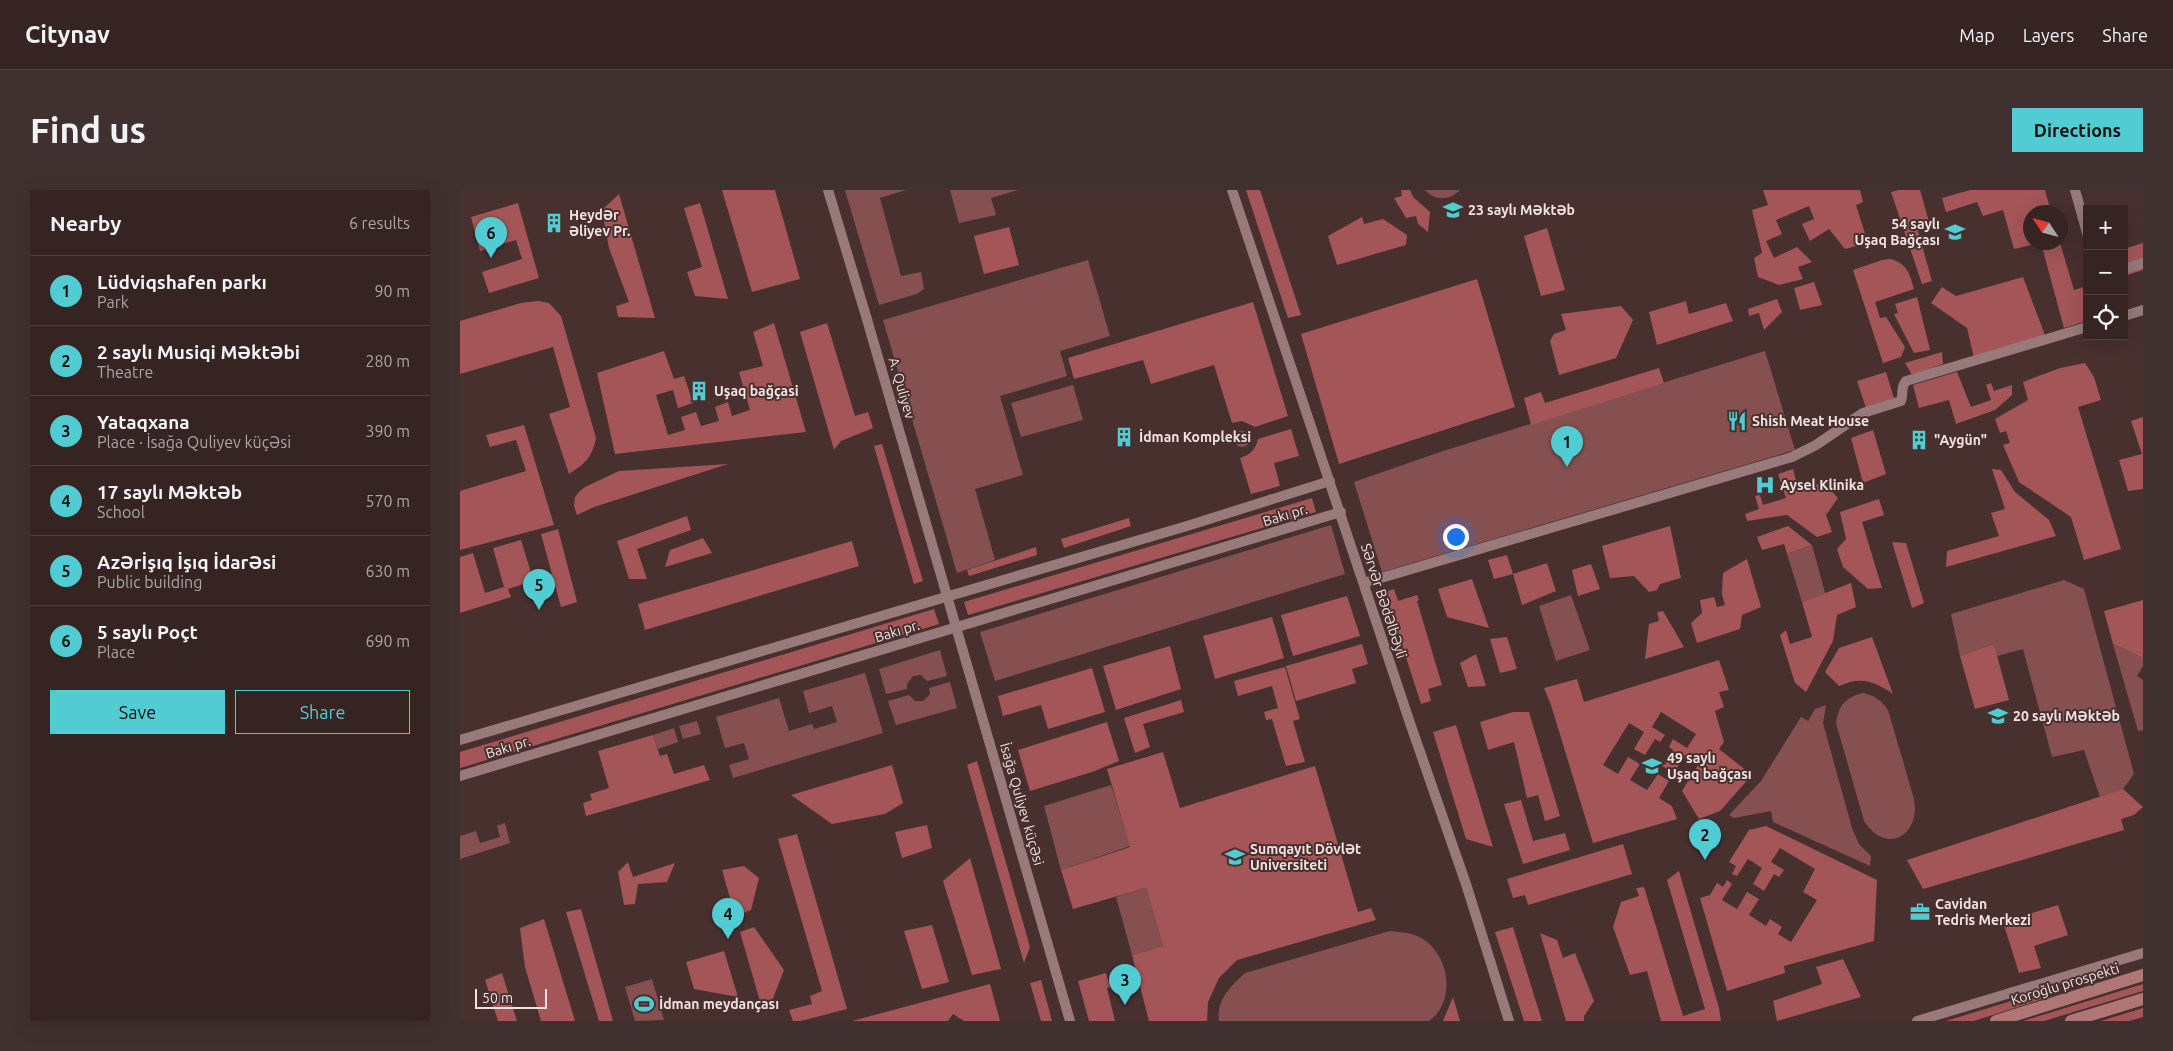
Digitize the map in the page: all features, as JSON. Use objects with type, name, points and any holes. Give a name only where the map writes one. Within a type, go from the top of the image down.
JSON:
[{"type":"main road","name":"Koroğlu prospekti","points":[[1996,1021],[2143,975]]},
{"type":"main road","points":[[2071,1021],[2143,999]]},
{"type":"street","name":"A. Quliyev","points":[[828,190],[946,596]]},
{"type":"street","name":"Sərvər Bədəlbəyli","points":[[1232,190],[1410,723],[1466,884],[1510,1021]]},
{"type":"street","points":[[2075,190],[2083,219]]},
{"type":"street","points":[[2128,268],[2143,263]]},
{"type":"street","points":[[2128,315],[2143,310]]},
{"type":"street","points":[[1364,583],[1792,457],[1816,445],[1863,413],[1901,401],[1903,397],[1902,388],[1906,381],[2083,328]]},
{"type":"street","name":"Bakı pr.","points":[[460,740],[1187,526],[1330,481]]},
{"type":"street","name":"Bakı pr.","points":[[460,776],[1341,512]]},
{"type":"street","name":"İsağa Quliyev küçəsi","points":[[946,596],[1070,1021]]},
{"type":"street","points":[[1918,1021],[2143,953]]},
{"type":"shaded area","points":[[722,190],[775,190],[800,279],[752,292]]},
{"type":"shaded area","points":[[845,190],[906,190],[880,198],[901,276],[921,272],[924,289],[917,294],[879,305]]},
{"type":"shaded area","points":[[950,190],[1018,190],[991,198],[996,215],[959,223]]},
{"type":"shaded area","points":[[1246,190],[1260,190],[1301,315],[1288,318]]},
{"type":"shaded area","points":[[1401,190],[1410,190],[1413,197],[1430,212],[1428,232],[1418,224],[1416,216],[1406,218],[1394,198],[1402,196]]},
{"type":"shaded area","points":[[1425,190],[1460,190],[1447,198],[1438,198]]},
{"type":"shaded area","points":[[1763,190],[1860,190],[1863,202],[1856,205],[1868,243],[1845,249],[1829,229],[1810,241],[1802,224],[1814,219],[1809,206],[1776,220],[1782,234],[1766,241],[1774,258],[1797,247],[1812,262],[1798,267],[1803,279],[1779,285],[1758,277],[1754,258],[1762,253],[1752,210],[1768,205]]},
{"type":"shaded area","points":[[1898,190],[1920,190],[1930,225],[1918,231],[1932,281],[1922,284],[1891,192]]},
{"type":"shaded area","points":[[1970,190],[2045,190],[2049,205],[2023,205],[2023,247],[2014,249],[2003,210],[1983,216],[1977,202],[1946,212],[1942,198]]},
{"type":"shaded area","points":[[619,194],[655,318],[618,317],[616,306],[629,302],[609,248],[602,210]]},
{"type":"shaded area","points":[[518,203],[539,278],[489,293],[482,272],[522,259],[516,240],[480,251],[471,217]]},
{"type":"shaded area","points":[[700,203],[728,299],[695,296],[687,272],[702,267],[684,208]]},
{"type":"shaded area","points":[[1362,217],[1364,224],[1383,219],[1407,235],[1406,245],[1337,265],[1328,236]]},
{"type":"shaded area","points":[[1009,227],[1019,265],[984,274],[974,236]]},
{"type":"shaded area","points":[[1547,228],[1565,290],[1541,296],[1524,236]]},
{"type":"shaded area","points":[[2143,243],[2143,270],[2128,275],[2128,250],[2128,248]]},
{"type":"shaded area","points":[[2043,250],[2062,250],[2074,290],[2083,287],[2083,322],[2064,328]]},
{"type":"shaded area","points":[[1890,259],[1904,266],[1914,289],[1875,302],[1880,318],[1886,317],[1905,347],[1901,357],[1883,363],[1853,270]]},
{"type":"shaded area","points":[[1088,260],[1110,336],[1060,351],[1067,376],[1000,396],[1023,475],[975,489],[995,560],[957,573],[883,320]]},
{"type":"shaded area","points":[[2023,277],[2045,335],[1974,358],[1967,328],[1931,303],[1942,287],[1956,296]]},
{"type":"shaded area","points":[[1477,279],[1515,407],[1339,464],[1301,334]]},
{"type":"shaded area","points":[[1814,282],[1822,305],[1800,310],[1794,288]]},
{"type":"shaded area","points":[[1917,297],[1930,350],[1914,353],[1894,314],[1898,313],[1895,304]]},
{"type":"shaded area","points":[[1777,299],[1782,312],[1764,330],[1759,313],[1749,316],[1748,309]]},
{"type":"shaded area","points":[[538,301],[549,303],[561,316],[596,438],[593,450],[587,459],[569,474],[549,414],[570,407],[553,347],[460,374],[460,321],[521,303]]},
{"type":"shaded area","points":[[1686,301],[1689,314],[1726,303],[1733,321],[1657,345],[1649,312]]},
{"type":"shaded area","points":[[1253,302],[1288,416],[1255,427],[1242,421],[1232,423],[1214,365],[1151,384],[1143,360],[1074,379],[1068,358]]},
{"type":"shaded area","points":[[1621,306],[1633,320],[1616,358],[1559,375],[1550,341],[1554,334],[1566,330],[1561,314]]},
{"type":"shaded area","points":[[774,323],[806,432],[615,454],[597,373],[664,351],[674,379],[684,376],[693,403],[678,408],[673,390],[656,395],[668,435],[685,430],[681,417],[696,412],[701,426],[719,421],[715,407],[728,402],[732,416],[750,410],[739,372],[763,366],[753,332]]},
{"type":"shaded area","points":[[827,323],[855,416],[868,412],[873,428],[841,441],[834,450],[800,332]]},
{"type":"shaded area","points":[[1765,351],[1795,450],[1382,572],[1354,482],[1440,452]]},
{"type":"shaded area","points":[[1942,352],[1943,364],[1912,375],[1905,363]]},
{"type":"shaded area","points":[[2085,363],[2094,377],[2101,400],[2078,407],[2121,549],[2084,560],[2071,517],[2019,482],[2003,445],[2010,443],[2006,431],[2000,433],[1995,419],[2028,400],[2023,382],[2060,368]]},
{"type":"shaded area","points":[[1659,368],[1664,383],[1531,425],[1524,398],[1541,392],[1545,403]]},
{"type":"shaded area","points":[[1886,372],[1894,398],[1866,408],[1857,381]]},
{"type":"shaded area","points":[[1957,372],[1971,407],[1991,400],[1986,385],[1991,383],[1994,391],[2012,385],[2012,395],[1995,410],[1956,424],[1949,400],[1919,408],[1913,385]]},
{"type":"shaded area","points":[[1073,385],[1083,420],[1021,437],[1011,403]]},
{"type":"shaded area","points":[[2143,417],[2143,489],[2128,491],[2119,460],[2142,454],[2131,421]]},
{"type":"shaded area","points":[[524,425],[554,525],[460,550],[460,491],[526,471],[516,440],[490,447],[486,435]]},
{"type":"shaded area","points":[[1291,429],[1299,456],[1274,463],[1280,486],[1251,494],[1240,458],[1252,451],[1258,439]]},
{"type":"shaded area","points":[[1873,430],[1886,474],[1863,483],[1851,438]]},
{"type":"shaded area","points":[[1242,431],[1250,439],[1242,447],[1234,439]]},
{"type":"shaded area","points":[[882,444],[923,581],[914,584],[874,446]]},
{"type":"shaded area","points":[[728,464],[594,507],[577,515],[574,506],[575,497],[585,487],[619,471]]},
{"type":"shaded area","points":[[1793,469],[1798,488],[1824,483],[1838,498],[1826,515],[1832,532],[1817,537],[1787,515],[1747,521],[1745,514],[1759,509],[1755,496],[1760,495],[1763,505],[1786,498],[1778,474]]},
{"type":"shaded area","points":[[1992,469],[2001,470],[2015,492],[2049,520],[2056,536],[1946,567],[1947,551],[1999,536],[1991,513],[2005,509]]},
{"type":"shaded area","points":[[1312,498],[1316,512],[968,615],[964,602]]},
{"type":"shaded area","points":[[1879,499],[1884,515],[1862,522],[1882,588],[1868,589],[1843,567],[1837,549],[1846,539],[1840,512]]},
{"type":"shaded area","points":[[687,516],[691,530],[637,549],[647,579],[629,579],[617,541]]},
{"type":"shaded area","points":[[1129,518],[1131,526],[1064,548],[1061,539]]},
{"type":"shaded area","points":[[1331,525],[1345,574],[995,681],[980,632]]},
{"type":"shaded area","points":[[1670,526],[1681,578],[1660,584],[1657,590],[1649,592],[1634,576],[1610,578],[1602,546]]},
{"type":"shaded area","points":[[1788,526],[1812,545],[1787,554],[1784,544],[1762,550],[1757,537]]},
{"type":"shaded area","points":[[558,529],[577,602],[561,607],[552,575],[508,589],[511,597],[460,613],[460,557],[473,553],[485,593],[504,587],[493,548],[521,540],[533,579],[552,574],[541,534]]},
{"type":"shaded area","points":[[703,538],[712,553],[665,567],[670,550]]},
{"type":"shaded area","points":[[852,541],[859,566],[645,630],[638,604]]},
{"type":"shaded area","points":[[1892,542],[1906,543],[1924,603],[1912,608]]},
{"type":"shaded area","points":[[1812,545],[1825,593],[1802,602],[1787,554]]},
{"type":"shaded area","points":[[1036,547],[1037,555],[969,576],[967,570]]},
{"type":"shaded area","points":[[1507,555],[1513,574],[1494,579],[1488,560]]},
{"type":"shaded area","points":[[1747,559],[1761,607],[1742,615],[1740,629],[1697,643],[1691,623],[1702,613],[1700,600],[1714,597],[1717,607],[1725,605],[1722,594],[1723,573]]},
{"type":"shaded area","points":[[1547,563],[1556,591],[1522,605],[1513,574]]},
{"type":"shaded area","points":[[1591,564],[1600,589],[1578,596],[1572,570]]},
{"type":"shaded area","points":[[1472,579],[1489,628],[1447,617],[1438,589]]},
{"type":"shaded area","points":[[2064,580],[2084,589],[2134,774],[2123,789],[2100,797],[2084,750],[2052,757],[2023,649],[1997,656],[1994,644],[1960,656],[1951,614]]},
{"type":"shaded area","points":[[1851,583],[1856,607],[1837,615],[1833,641],[1806,692],[1795,683],[1780,635],[1786,630],[1790,644],[1812,637],[1802,602]]},
{"type":"shaded area","points":[[1394,589],[1398,601],[1417,595],[1419,600],[1417,601],[1442,685],[1428,689],[1431,701],[1421,704],[1385,592]]},
{"type":"shaded area","points":[[1571,595],[1590,650],[1556,661],[1539,606]]},
{"type":"shaded area","points":[[1347,596],[1360,636],[1293,656],[1281,615]]},
{"type":"shaded area","points":[[2143,600],[2143,658],[2113,644],[2104,611]]},
{"type":"shaded area","points":[[934,609],[939,624],[460,768],[460,752]]},
{"type":"shaded area","points":[[1663,611],[1684,647],[1645,659],[1649,624],[1659,621],[1657,612]]},
{"type":"shaded area","points":[[1272,617],[1284,658],[1215,679],[1203,636]]},
{"type":"shaded area","points":[[1507,637],[1517,669],[1500,673],[1490,639]]},
{"type":"shaded area","points":[[1872,637],[1893,694],[1867,681],[1854,681],[1839,686],[1825,672],[1839,648]]},
{"type":"shaded area","points":[[1362,644],[1368,664],[1352,669],[1356,683],[1296,701],[1286,666]]},
{"type":"shaded area","points":[[1994,644],[2009,700],[1975,709],[1960,656]]},
{"type":"shaded area","points":[[2113,644],[2143,658],[2143,666],[2137,676],[2143,680],[2143,730],[2138,731]]},
{"type":"shaded area","points":[[1170,646],[1181,689],[1116,710],[1103,666]]},
{"type":"shaded area","points":[[940,650],[947,676],[927,681],[921,675],[913,676],[907,684],[907,689],[886,694],[879,669]]},
{"type":"shaded area","points":[[1476,654],[1486,686],[1468,687],[1460,663]]},
{"type":"shaded area","points":[[1719,660],[1729,690],[1719,692],[1724,707],[1715,711],[1724,742],[1719,749],[1752,775],[1720,811],[1699,819],[1682,791],[1698,765],[1684,756],[1674,773],[1662,766],[1673,750],[1669,747],[1673,739],[1687,748],[1696,734],[1661,712],[1652,727],[1665,735],[1660,742],[1655,739],[1645,755],[1634,749],[1644,732],[1629,723],[1603,765],[1618,774],[1628,757],[1640,764],[1630,780],[1647,790],[1658,774],[1669,781],[1659,798],[1672,806],[1677,819],[1593,843],[1551,705],[1544,688],[1577,679],[1584,702]]},
{"type":"shaded area","points":[[1285,667],[1300,719],[1293,721],[1305,762],[1286,766],[1272,719],[1266,720],[1264,712],[1278,708],[1272,686],[1238,696],[1234,681]]},
{"type":"shaded area","points":[[1092,668],[1105,712],[1048,729],[1041,705],[1003,716],[998,696]]},
{"type":"shaded area","points":[[865,673],[883,733],[733,778],[729,765],[749,759],[744,743],[725,748],[716,717],[779,698],[789,731],[812,724],[814,729],[837,722],[832,706],[809,713],[803,691]]},
{"type":"shaded area","points":[[950,682],[957,708],[896,725],[888,701],[909,695],[915,701],[923,701],[930,694],[929,688]]},
{"type":"shaded area","points":[[1863,693],[1877,699],[1888,710],[1914,799],[1915,812],[1912,823],[1900,837],[1891,839],[1882,837],[1873,832],[1864,821],[1836,723],[1844,703],[1852,697]]},
{"type":"shaded area","points":[[1181,700],[1184,712],[1143,724],[1150,747],[1135,753],[1124,718]]},
{"type":"shaded area","points":[[1826,705],[1823,723],[1852,828],[1859,844],[1871,856],[1870,866],[1773,822],[1771,811],[1734,818],[1729,815],[1761,781],[1801,717],[1808,721],[1815,709]]},
{"type":"shaded area","points":[[1513,712],[1529,712],[1560,816],[1545,821],[1538,795],[1527,798],[1514,742],[1488,750],[1480,722]]},
{"type":"shaded area","points":[[697,721],[701,734],[683,739],[679,726]]},
{"type":"shaded area","points":[[1107,722],[1119,761],[1092,772],[1030,791],[1018,750]]},
{"type":"shaded area","points":[[1456,725],[1493,847],[1466,839],[1433,732]]},
{"type":"shaded area","points":[[674,728],[678,742],[658,749],[653,735]]},
{"type":"shaded area","points":[[653,735],[660,756],[667,754],[674,774],[704,765],[710,780],[586,816],[583,803],[592,800],[590,794],[609,788],[598,751]]},
{"type":"shaded area","points":[[1163,752],[1180,808],[1315,766],[1358,912],[1371,908],[1376,920],[1237,960],[1219,978],[1208,1002],[1207,1021],[1149,1021],[1132,955],[1163,946],[1146,888],[1073,909],[1061,870],[1130,847],[1107,769]]},
{"type":"shaded area","points":[[977,761],[1030,947],[1024,963],[967,765]]},
{"type":"shaded area","points":[[892,765],[903,803],[885,814],[832,824],[791,795]]},
{"type":"shaded area","points":[[1111,785],[1130,846],[1061,870],[1044,806]]},
{"type":"shaded area","points":[[2123,789],[2143,807],[2134,815],[2121,819],[2124,830],[1923,889],[1907,860]]},
{"type":"shaded area","points":[[1521,800],[1533,841],[1565,833],[1570,850],[1523,864],[1504,804]]},
{"type":"shaded area","points":[[505,823],[510,843],[460,859],[460,836],[476,831],[480,843],[500,837],[497,826]]},
{"type":"shaded area","points":[[927,825],[932,848],[902,858],[895,832]]},
{"type":"shaded area","points":[[1766,826],[1877,880],[1874,941],[1784,966],[1785,973],[1727,991],[1700,898],[1710,895],[1717,883],[1723,887],[1727,880],[1732,884],[1722,900],[1737,909],[1747,892],[1759,899],[1749,915],[1766,926],[1770,919],[1782,927],[1778,934],[1791,942],[1817,900],[1803,892],[1815,869],[1780,848],[1771,862],[1784,870],[1779,877],[1774,874],[1764,891],[1753,884],[1762,868],[1748,859],[1737,876],[1732,874],[1736,866],[1729,862],[1749,830]]},
{"type":"shaded area","points":[[797,834],[847,1009],[801,1021],[793,1021],[789,1010],[812,1004],[810,996],[822,991],[778,839]]},
{"type":"shaded area","points":[[1623,844],[1632,874],[1528,905],[1525,895],[1513,898],[1507,879]]},
{"type":"shaded area","points":[[970,858],[1001,969],[972,975],[943,881]]},
{"type":"shaded area","points":[[628,862],[633,877],[675,863],[667,882],[638,884],[635,904],[624,905],[618,872]]},
{"type":"shaded area","points":[[744,866],[759,878],[751,910],[735,916],[722,870]]},
{"type":"shaded area","points":[[1679,871],[1719,1008],[1721,1021],[1661,1021],[1647,971],[1630,975],[1613,927],[1621,902],[1639,896],[1636,888],[1644,887],[1683,1016],[1705,1009],[1667,880]]},
{"type":"shaded area","points":[[1146,888],[1163,946],[1132,955],[1116,897]]},
{"type":"shaded area","points":[[2058,905],[2068,935],[2034,946],[2041,968],[2019,973],[2003,922]]},
{"type":"shaded area","points":[[581,909],[613,1021],[599,1021],[566,912]]},
{"type":"shaded area","points":[[544,919],[575,1021],[541,1021],[525,967],[520,928]]},
{"type":"shaded area","points":[[932,925],[949,982],[922,989],[904,931]]},
{"type":"shaded area","points":[[754,927],[784,970],[772,1001],[761,1005],[740,932]]},
{"type":"shaded area","points":[[1513,927],[1542,1021],[1524,1021],[1495,932]]},
{"type":"shaded area","points":[[1390,931],[1417,936],[1428,943],[1443,964],[1446,976],[1444,1001],[1438,1012],[1429,1021],[1219,1021],[1222,1000],[1230,988],[1245,973]]},
{"type":"shaded area","points":[[1540,933],[1557,940],[1563,958],[1575,953],[1594,1001],[1584,1016],[1584,1021],[1566,1021]]},
{"type":"shaded area","points":[[724,951],[738,997],[694,989],[686,962]]},
{"type":"shaded area","points":[[1843,959],[1861,997],[1777,1021],[1773,1001],[1822,984],[1816,967]]},
{"type":"shaded area","points":[[502,973],[517,1021],[498,1021],[485,980]]},
{"type":"shaded area","points":[[1106,973],[1110,987],[1107,988],[1115,1021],[1089,1021],[1078,981]]},
{"type":"shaded area","name":"İdman meydançası","points":[[652,979],[664,1020],[635,1021],[625,987]]},
{"type":"shaded area","points":[[1041,980],[1052,1021],[1041,1021],[1030,983]]},
{"type":"shaded area","points":[[990,984],[1000,1021],[964,1021],[953,1014],[948,1021],[852,1021]]},
{"type":"shaded area","points":[[2143,984],[2143,991],[2044,1021],[2023,1021]]},
{"type":"shaded area","points":[[2044,991],[2046,998],[1974,1021],[1946,1021]]},
{"type":"shaded area","points":[[1453,997],[1460,1021],[1443,1021]]},
{"type":"shaded area","points":[[2143,1008],[2143,1017],[2129,1021],[2101,1021]]},
{"type":"place","name":"23 saylı Məktəb","points":[[1453,210]]},
{"type":"place","name":"Heydər Əliyev Pr.","points":[[554,223]]},
{"type":"place","name":"54 saylı Uşaq Bağçası","points":[[1955,232]]},
{"type":"place","name":"5 saylı Poçt","points":[[491,258]]},
{"type":"place","name":"Uşaq bağçasi","points":[[699,391]]},
{"type":"place","name":"Shish Meat House","points":[[1737,421]]},
{"type":"place","name":"İdman Kompleksi","points":[[1124,437]]},
{"type":"place","name":"\"Aygün\"","points":[[1919,440]]},
{"type":"place","name":"Lüdviqshafen parkı","points":[[1567,467]]},
{"type":"place","name":"Aysel Klinika","points":[[1765,485]]},
{"type":"place","name":"Azərİşıq İşıq İdarəsi","points":[[539,610]]},
{"type":"place","name":"20 saylı Məktəb","points":[[1998,716]]},
{"type":"place","name":"49 saylı Uşaq bağçası","points":[[1652,766]]},
{"type":"place","name":"Sumqayıt Dövlət Universiteti","points":[[1235,857]]},
{"type":"place","name":"2 saylı Musiqi Məktəbi","points":[[1705,860]]},
{"type":"place","name":"Cavidan Tedris Merkezi","points":[[1920,912]]},
{"type":"place","name":"17 saylı Məktəb","points":[[728,939]]},
{"type":"place","name":"İdman meydançası","points":[[644,1004]]},
{"type":"place","name":"Yataqxana","points":[[1125,1005]]}]
